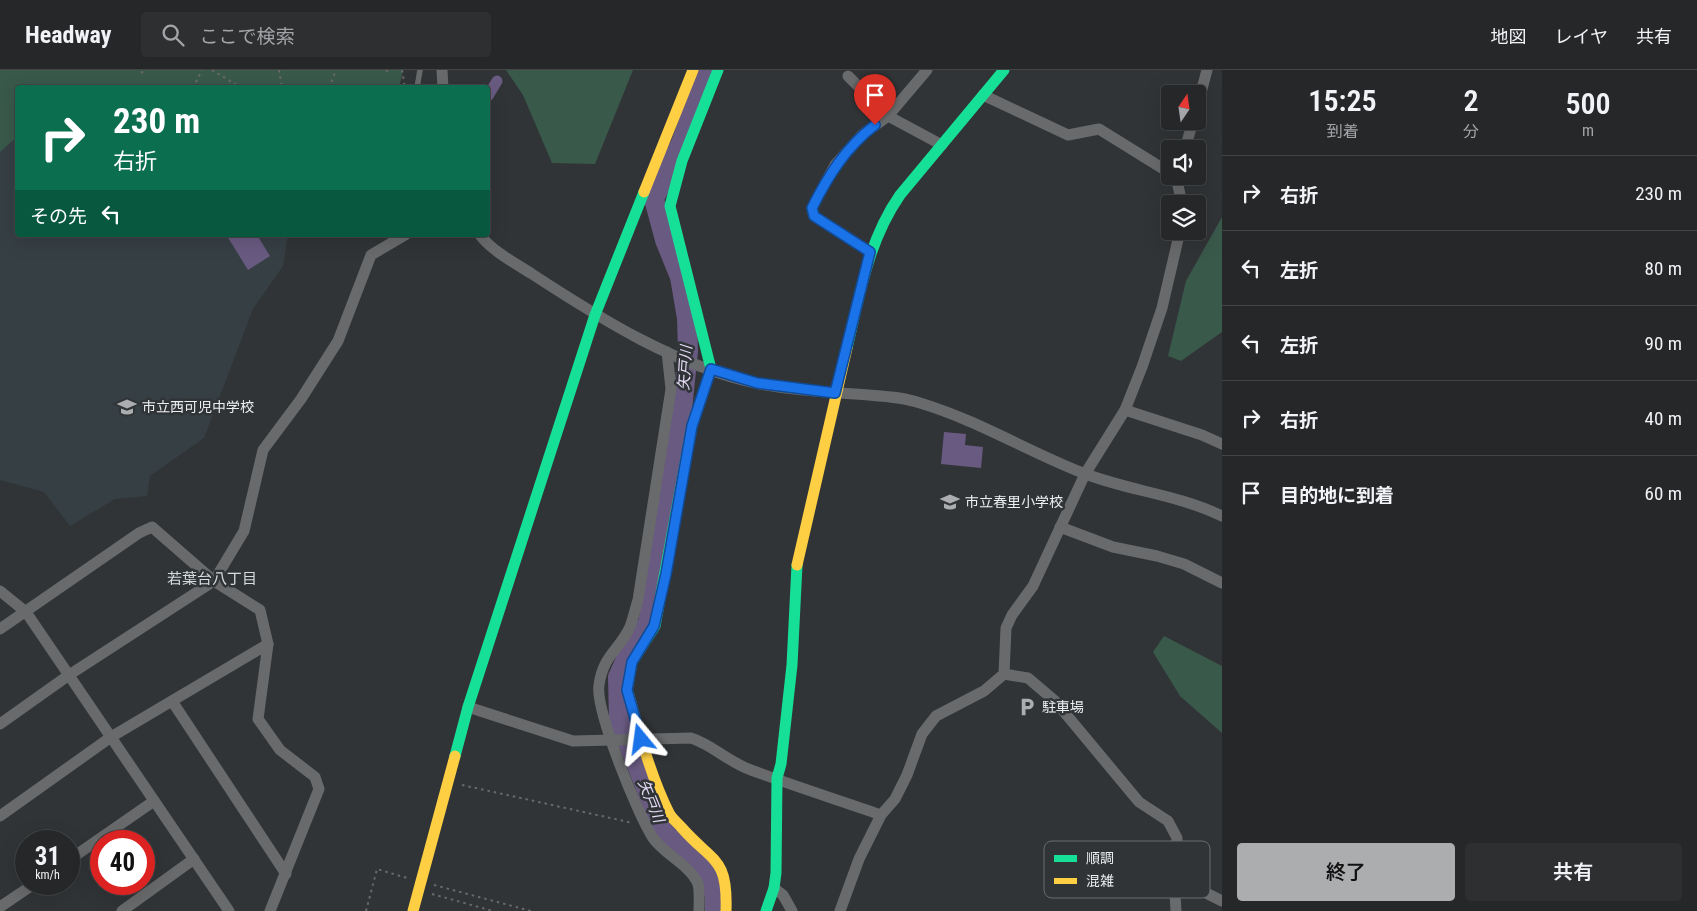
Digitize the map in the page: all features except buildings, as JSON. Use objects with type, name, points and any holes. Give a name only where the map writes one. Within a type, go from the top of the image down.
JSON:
[{"type":"street","points":[[442,70],[443,85]]},
{"type":"street","points":[[413,911],[468,707],[595,315],[693,70]]},
{"type":"street","points":[[718,70],[682,161],[670,206],[686,274],[701,324],[706,367],[692,426],[666,574],[654,626],[632,662],[627,690],[641,739],[670,815],[688,835],[718,861],[727,887],[726,911]]},
{"type":"street","points":[[870,252],[814,216],[812,208],[835,165],[862,135],[888,116],[927,70]]},
{"type":"street","points":[[766,911],[774,888],[776,873],[777,778],[781,764],[792,665],[795,575],[835,393],[870,252],[886,215],[1004,70]]},
{"type":"street","points":[[1202,85],[1206,70]]},
{"type":"street","points":[[848,76],[888,116],[942,145]]},
{"type":"street","points":[[983,95],[1068,135],[1100,129],[1161,167]]},
{"type":"street","points":[[0,724],[69,675],[214,581],[244,531],[264,450],[338,341],[371,255],[402,237]]},
{"type":"street","points":[[482,237],[522,268],[595,315],[667,352],[706,367],[757,383],[920,402],[1085,474],[1173,497],[1222,516]]},
{"type":"street","points":[[840,911],[859,859],[881,815],[895,799],[907,776],[922,734],[936,716],[984,691],[1004,674],[1006,628],[1012,615],[1033,586],[1085,474],[1124,410],[1142,367],[1162,308],[1178,240]]},
{"type":"street","points":[[667,352],[672,390],[638,600],[628,629],[604,663],[598,687],[601,706],[611,740],[642,819],[654,840],[688,871],[698,885],[699,911]]},
{"type":"street","points":[[1124,410],[1202,435],[1222,444]]},
{"type":"street","points":[[0,630],[139,533],[152,527],[214,581],[260,610],[268,644],[258,719],[280,750],[315,777],[319,789],[270,911]]},
{"type":"street","points":[[1060,528],[1113,547],[1184,564],[1220,578]]},
{"type":"street","points":[[0,591],[26,612],[229,911]]},
{"type":"street","points":[[0,816],[111,737],[268,644]]},
{"type":"street","points":[[1004,674],[1028,678],[1055,701],[1139,802],[1168,821],[1177,841]]},
{"type":"street","points":[[172,701],[286,874]]},
{"type":"street","points":[[468,707],[573,740],[691,738],[708,743],[728,760],[881,815]]},
{"type":"street","points":[[80,852],[154,801]]},
{"type":"street","points":[[122,911],[194,860]]},
{"type":"street","points":[[774,888],[783,895],[792,911]]},
{"type":"street","points":[[0,907],[18,895]]},
{"type":"street","points":[[1210,895],[1222,901]]},
{"type":"street","points":[[1175,898],[1176,911]]},
{"type":"lane","points":[[418,85],[420,70]]},
{"type":"path","points":[[141,74],[145,70]]},
{"type":"path","points":[[194,85],[202,70]]},
{"type":"path","points":[[212,70],[237,85]]},
{"type":"path","points":[[279,70],[282,85]]},
{"type":"path","points":[[330,85],[336,70]]},
{"type":"path","points":[[386,70],[389,73]]},
{"type":"path","points":[[402,70],[405,85]]},
{"type":"path","points":[[448,782],[627,823],[635,824],[642,819]]},
{"type":"path","points":[[366,911],[377,869],[419,886],[493,911]]},
{"type":"path","points":[[419,886],[530,911]]},
{"type":"shaded area","points":[[15,139],[15,237],[288,237],[283,266],[253,309],[204,438],[150,476],[147,496],[115,499],[70,526],[44,492],[0,480],[0,152]]},
{"type":"shaded area","points":[[228,237],[258,237],[270,256],[248,270]]},
{"type":"shaded area","points":[[944,432],[966,434],[965,445],[983,447],[981,468],[941,464]]},
{"type":"green space","points":[[0,70],[403,70],[400,85],[15,85],[15,139],[0,152]]},
{"type":"green space","points":[[506,70],[633,70],[595,164],[552,163],[523,95]]},
{"type":"green space","points":[[1222,217],[1222,332],[1181,361],[1168,356],[1186,281]]},
{"type":"green space","points":[[1164,636],[1222,666],[1222,733],[1180,696],[1153,652]]},
{"type":"waterway","name":"矢戸川","points":[[707,70],[681,143],[654,199],[665,240],[680,277],[687,318],[688,351],[681,420],[648,623],[629,653],[618,677],[619,720],[663,831],[708,871],[715,896],[715,911]]},
{"type":"waterway","points":[[490,93],[497,81]]},
{"type":"traffic: fast","points":[[629,696],[627,690],[632,662],[655,626],[692,426],[711,369],[670,206],[682,161],[718,70]]},
{"type":"traffic: fast","points":[[847,348],[866,268],[889,213],[900,195],[1004,70]]},
{"type":"traffic: fast","points":[[455,756],[468,707],[595,315],[644,192]]},
{"type":"traffic: fast","points":[[766,911],[774,888],[776,873],[777,778],[781,764],[792,665],[797,565]]},
{"type":"traffic: slow","points":[[644,192],[693,70]]},
{"type":"traffic: slow","points":[[797,565],[847,348]]},
{"type":"traffic: slow","points":[[629,696],[651,770],[669,813],[710,855],[721,870],[726,893],[726,911]]},
{"type":"traffic: slow","points":[[413,911],[455,756]]},
{"type":"place","name":"市立西可児中学校","points":[[127,407]]},
{"type":"place","name":"市立春里小学校","points":[[950,502]]},
{"type":"place","name":"駐車場","points":[[1027,707]]},
{"type":"district","name":"若葉台八丁目","points":[[212,579]]},
{"type":"route","points":[[641,739],[627,690],[632,662],[654,626],[666,574],[692,426],[711,369],[757,383],[835,393],[870,252],[814,216],[812,208],[835,165],[862,135],[875,125]]}]
